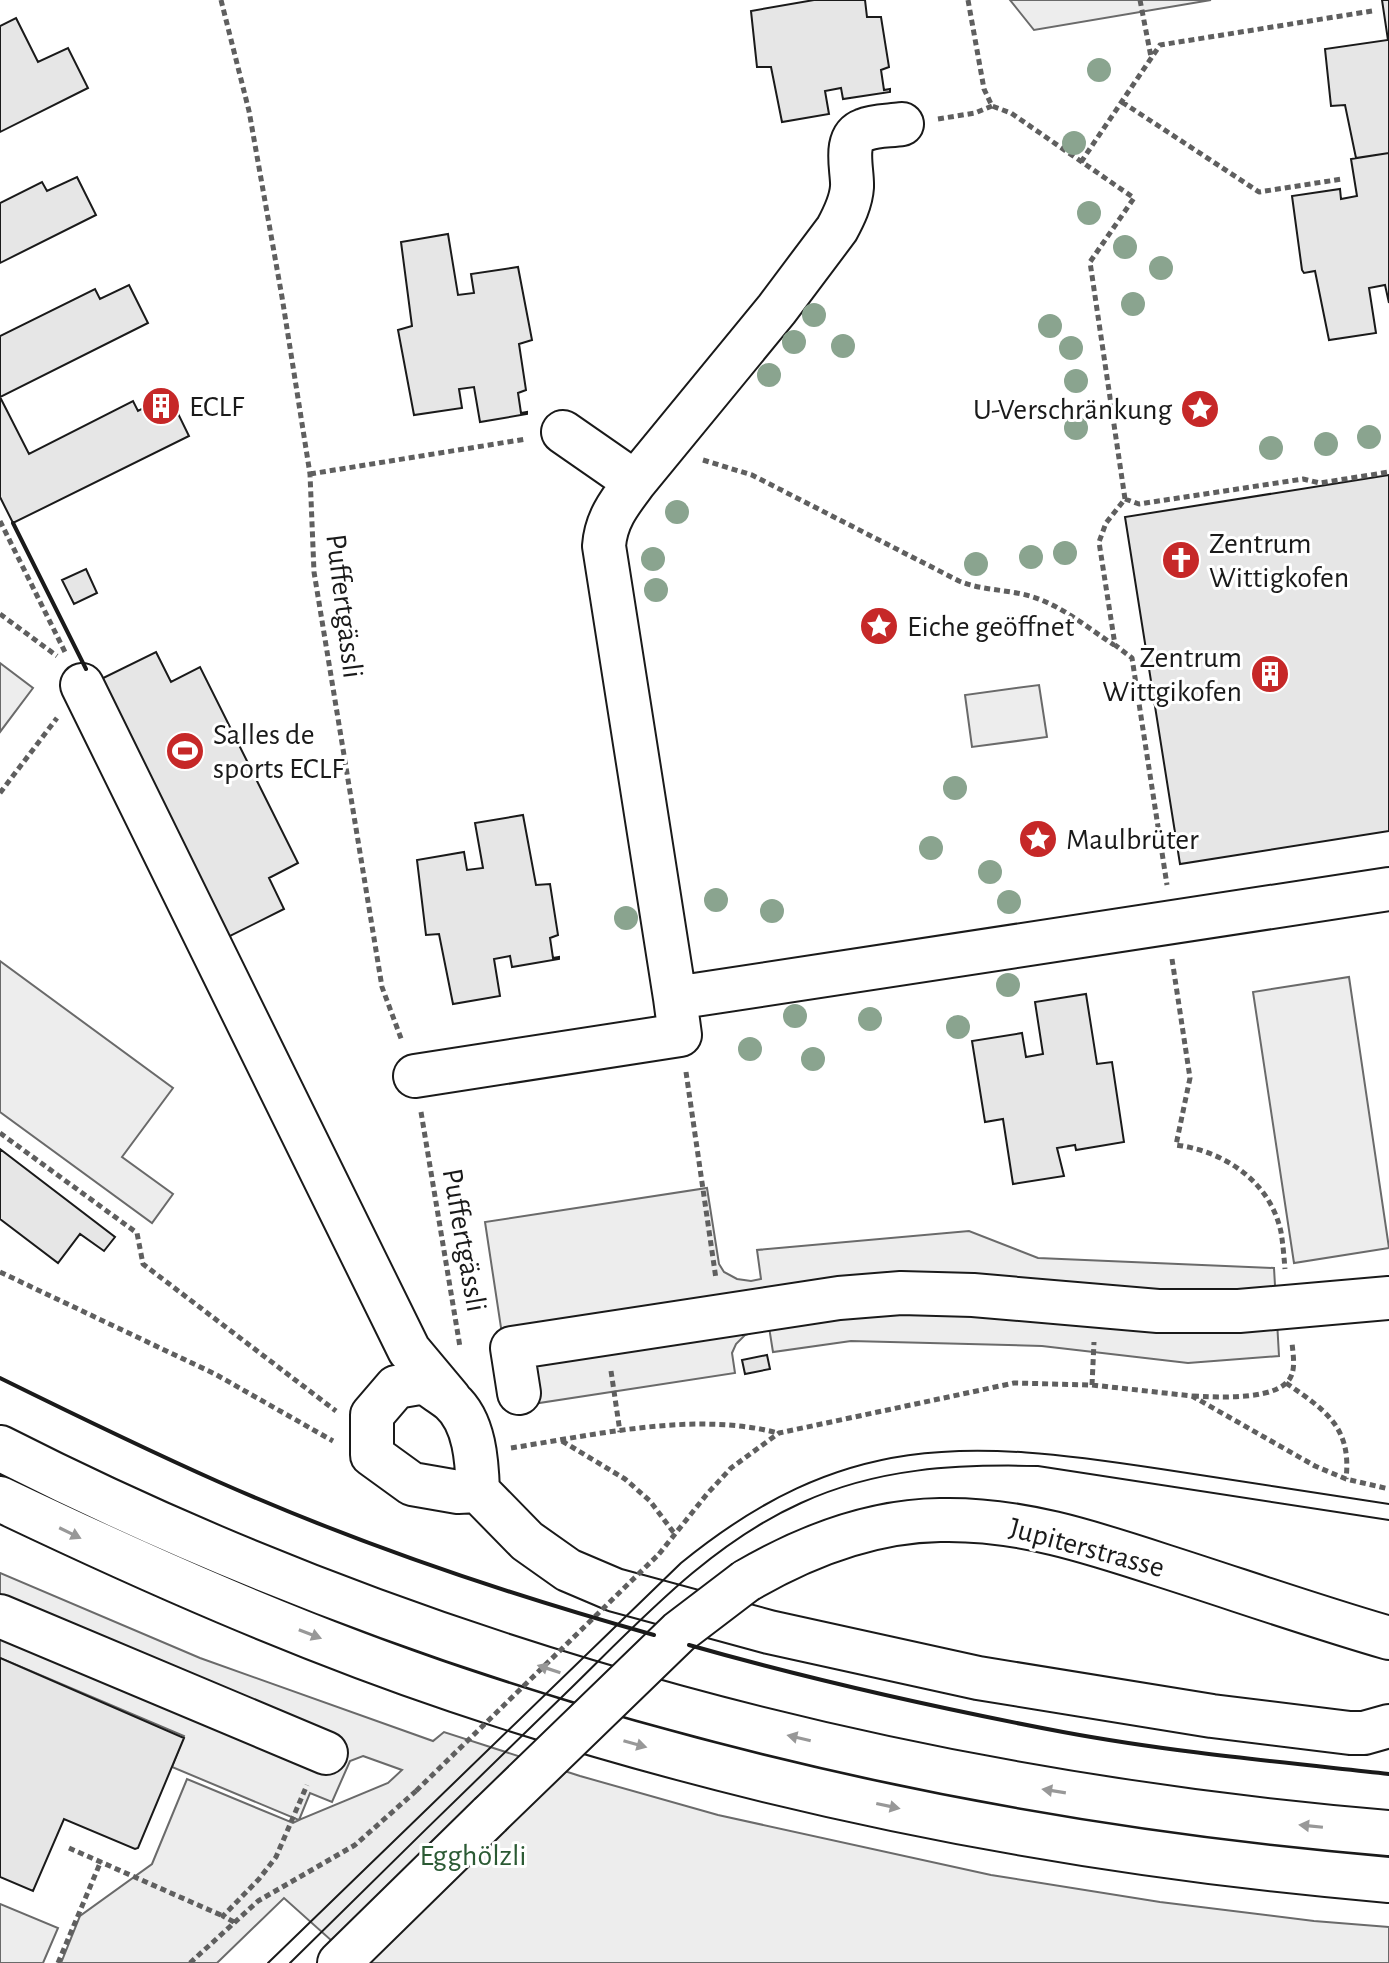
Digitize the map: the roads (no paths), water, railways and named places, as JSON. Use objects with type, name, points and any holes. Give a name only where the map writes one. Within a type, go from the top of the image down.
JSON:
[{"type":"highway","points":[[0,1448],[195,1538],[365,1607],[562,1673],[660,1702],[863,1753],[1041,1789],[1236,1818],[1389,1833]]},
{"type":"highway","points":[[0,1499],[181,1583],[273,1620],[454,1689],[647,1747],[840,1796],[1034,1835],[1230,1864],[1389,1880]]},
{"type":"street","points":[[678,1016],[604,546],[605,532],[613,513],[635,482],[777,309],[837,229],[845,215],[852,189],[851,144],[855,137],[862,130],[902,124]]},
{"type":"street","points":[[563,432],[635,482]]},
{"type":"street","points":[[78,677],[409,1350],[454,1403],[470,1434],[477,1478],[527,1541],[568,1570],[615,1590],[769,1632],[978,1678],[1212,1716],[1350,1733],[1389,1726]]},
{"type":"street","points":[[415,1076],[678,1016],[1170,922],[1389,889]]},
{"type":"street","points":[[519,1393],[512,1348],[839,1298],[901,1293],[973,1295],[1158,1311],[1239,1311],[1389,1298]]},
{"type":"street","points":[[454,1403],[425,1382],[396,1387],[372,1415],[372,1455],[412,1484],[458,1492],[477,1478]]},
{"type":"street","name":"Jupiterstrasse","points":[[339,1963],[679,1632],[746,1581],[812,1546],[889,1525],[940,1520],[1010,1524],[1081,1539],[1389,1638]]},
{"type":"street","points":[[0,1616],[326,1753]]},
{"type":"tram line","points":[[268,1963],[681,1563],[740,1520],[797,1488],[852,1467],[908,1455],[966,1451],[1026,1452],[1389,1504]]},
{"type":"tram line","points":[[290,1963],[676,1587],[735,1540],[767,1520],[830,1491],[888,1475],[917,1471],[977,1466],[1038,1466],[1389,1520]]},
{"type":"place","name":"ECLF","points":[[161,406]]},
{"type":"place","name":"U-Verschränkung","points":[[1200,409]]},
{"type":"place","name":"Zentrum Wittigkofen","points":[[1181,560]]},
{"type":"place","name":"Eiche geöffnet","points":[[879,626]]},
{"type":"place","name":"Zentrum Wittgikofen","points":[[1270,674]]},
{"type":"place","name":"Salles de sports ECLF","points":[[185,751]]},
{"type":"place","name":"Maulbrüter","points":[[1038,839]]},
{"type":"park label","name":"Egghölzli","points":[[473,1855]]}]
